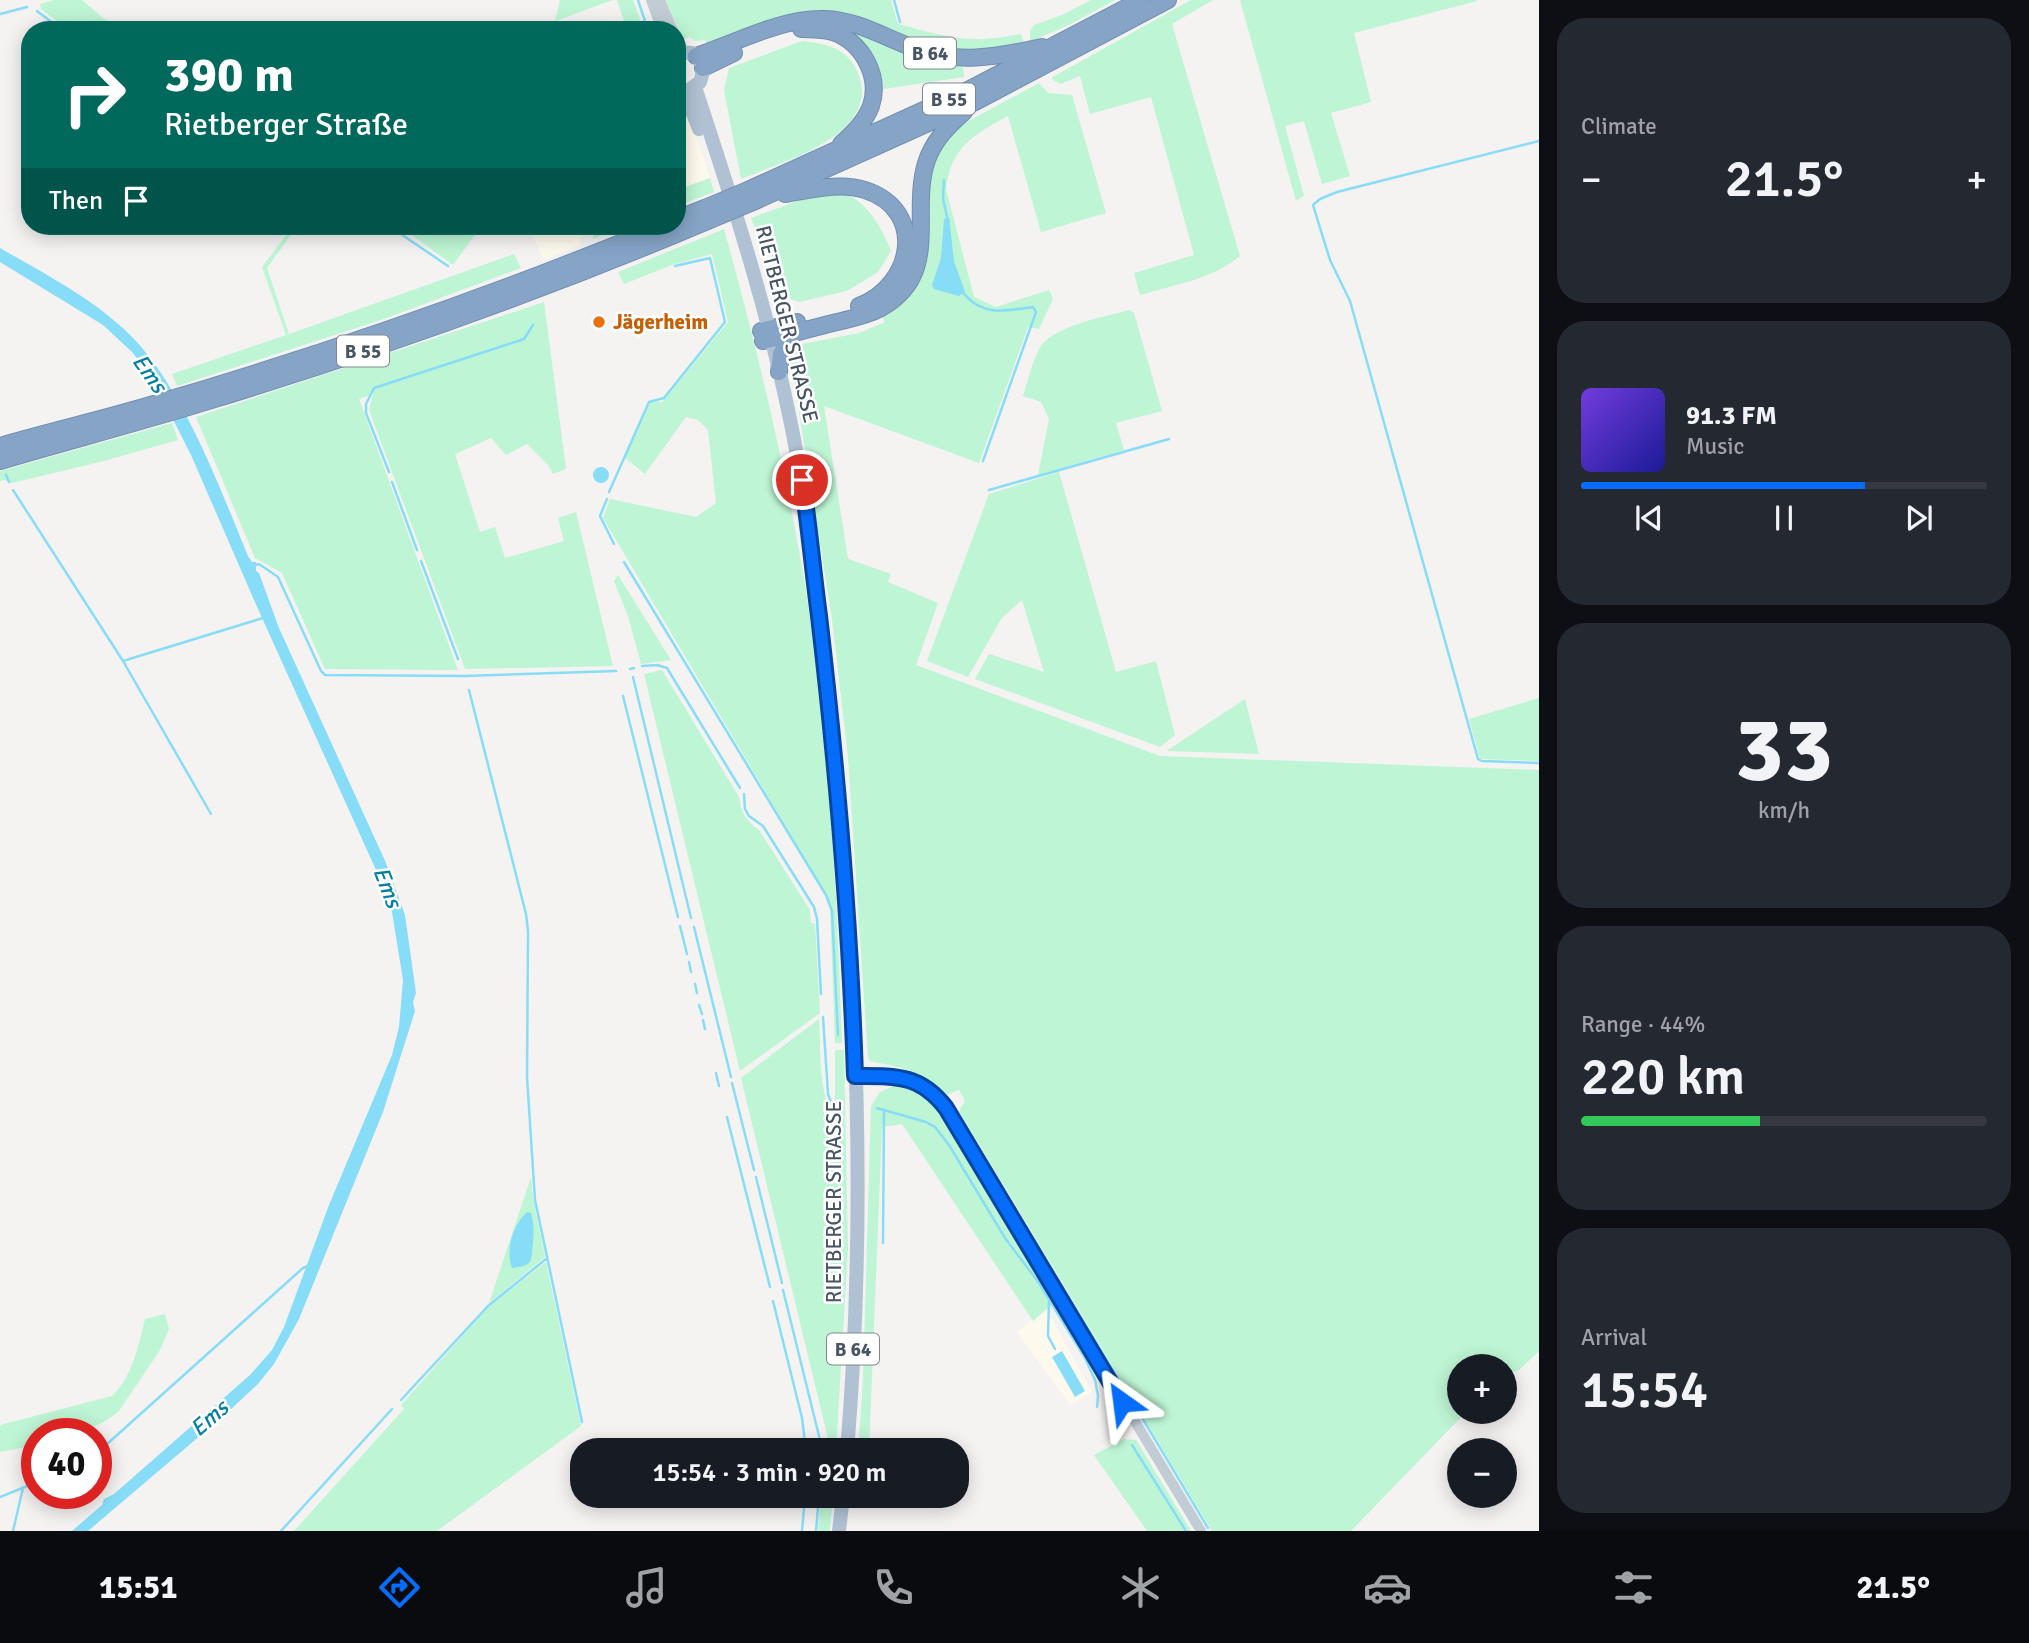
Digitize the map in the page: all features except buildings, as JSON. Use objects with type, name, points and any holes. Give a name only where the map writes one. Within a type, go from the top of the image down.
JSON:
[{"type":"highway","name":"B 64","points":[[687,53],[808,19],[844,21],[936,55],[980,59],[1065,41],[1141,0]]},
{"type":"highway","points":[[766,335],[792,334],[865,315],[890,302],[904,289],[915,271],[920,253],[922,186],[930,153],[948,127],[975,102],[1168,0]]},
{"type":"highway","name":"B 55","points":[[687,53],[722,58],[801,29],[822,29],[847,39],[864,56],[870,68],[874,93],[864,119],[832,153]]},
{"type":"highway","name":"B 55","points":[[754,196],[832,153],[970,89],[1065,41]]},
{"type":"highway","name":"B 55","points":[[686,223],[975,102]]},
{"type":"highway","name":"B 55","points":[[754,196],[831,187],[867,191],[877,195],[894,210],[904,229],[906,241],[906,253],[898,275],[885,292],[852,309],[766,335]]},
{"type":"highway","name":"B 55","points":[[686,218],[708,214]]},
{"type":"highway","name":"B 55","points":[[621,250],[647,235]]},
{"type":"highway","name":"B 55","points":[[0,461],[204,396],[324,350],[515,290],[657,235]]},
{"type":"highway","name":"B 64","points":[[779,372],[780,354],[792,334]]},
{"type":"highway","name":"B 55","points":[[0,446],[144,414]]},
{"type":"main road","points":[[686,89],[703,75],[687,53]]},
{"type":"main road","name":"RIETBERGER STRASSE","points":[[686,89],[735,206],[766,335],[819,618]]},
{"type":"main road","name":"RIETBERGER STRASSE","points":[[766,335],[779,372],[806,504],[841,816],[855,1076],[856,1281],[848,1438]]},
{"type":"main road","points":[[839,1531],[842,1508]]},
{"type":"street","points":[[651,0],[659,21]]},
{"type":"street","points":[[660,0],[669,21]]},
{"type":"street","points":[[855,1076],[897,1076],[915,1081],[937,1096],[1201,1531]]},
{"type":"shaded area","points":[[686,106],[687,107],[710,178],[686,187]]},
{"type":"shaded area","points":[[533,235],[581,235],[580,245],[543,259]]},
{"type":"shaded area","points":[[1046,1309],[1091,1390],[1090,1394],[1070,1405],[1017,1332]]},
{"type":"green space","points":[[54,0],[82,0],[109,21],[56,21],[41,9],[40,4]]},
{"type":"green space","points":[[560,0],[613,0],[555,21]]},
{"type":"green space","points":[[617,0],[633,0],[641,21],[624,21]]},
{"type":"green space","points":[[666,0],[891,0],[898,24],[970,39],[1021,34],[1024,44],[1007,49],[937,50],[844,16],[709,47],[705,40],[686,38],[686,21],[675,21]]},
{"type":"green space","points":[[1091,0],[1115,0],[1030,42],[1030,31],[1034,25]]},
{"type":"green space","points":[[1191,0],[1213,0],[1172,24],[1240,256],[1205,276],[1140,295],[1134,273],[1194,255],[1151,97],[1090,114],[1080,76],[1060,84],[1051,78]]},
{"type":"green space","points":[[1240,0],[1477,1],[1354,33],[1371,102],[1331,113],[1350,176],[1322,184],[1304,121],[1285,126],[1304,196],[1296,201]]},
{"type":"green space","points":[[829,22],[963,67],[964,77],[884,89],[877,66],[866,49]]},
{"type":"green space","points":[[802,41],[836,49],[849,58],[858,73],[862,95],[856,113],[843,129],[824,143],[741,179],[724,90],[729,68]]},
{"type":"green space","points":[[1039,83],[1048,93],[1072,95],[1106,213],[1041,232],[1008,116],[974,136],[953,163],[946,189],[974,297],[996,307],[1049,290],[1053,299],[1039,329],[1028,327],[979,463],[824,406],[848,559],[891,574],[888,582],[938,603],[916,665],[1160,756],[1539,770],[1539,1351],[1517,1371],[1517,1354],[1447,1354],[1447,1424],[1454,1424],[1351,1531],[1212,1531],[959,1111],[965,1101],[959,1090],[947,1095],[920,1075],[870,1061],[868,1058],[848,757],[832,619],[791,362],[802,344],[859,333],[885,322],[881,315],[928,233],[929,189],[933,165],[942,146],[963,124]]},
{"type":"green space","points":[[710,178],[714,192],[686,203],[686,187]]},
{"type":"green space","points":[[841,193],[858,201],[865,208],[888,242],[891,251],[878,272],[847,291],[799,302],[778,294],[771,249],[758,236],[751,218],[811,196]]},
{"type":"green space","points":[[724,229],[772,418],[809,611],[832,827],[842,1043],[835,1043],[830,909],[827,896],[603,518],[610,499],[696,517],[716,503],[708,430],[698,420],[686,417],[645,474],[625,458],[651,401],[662,402],[728,322],[712,254],[672,265],[624,284],[618,272]]},
{"type":"green space","points":[[286,235],[291,235],[267,268],[289,334],[514,254],[521,268],[384,319],[177,386],[172,374],[286,335],[262,267]]},
{"type":"green space","points":[[412,235],[475,235],[453,265]]},
{"type":"green space","points":[[544,302],[566,469],[553,474],[548,465],[527,444],[506,455],[491,438],[455,454],[480,532],[495,527],[505,558],[564,541],[558,518],[576,512],[613,666],[465,669],[369,410],[373,394],[359,399],[458,670],[325,669],[282,573],[255,558],[196,417]]},
{"type":"green space","points":[[1129,310],[1134,313],[1162,411],[1116,423],[1124,450],[1038,475],[1049,419],[1041,402],[1023,396],[1039,349],[1045,341],[1066,328]]},
{"type":"green space","points":[[172,423],[178,440],[12,483],[0,481],[0,471]]},
{"type":"green space","points":[[1059,472],[1116,672],[1156,661],[1175,735],[1160,747],[975,679],[989,654],[1044,672],[1022,600],[1001,619],[968,677],[927,661],[989,494]]},
{"type":"green space","points":[[618,575],[671,660],[641,664],[628,616],[614,581]]},
{"type":"green space","points":[[662,670],[739,797],[745,816],[759,830],[810,910],[811,923],[815,924],[820,1013],[740,1071],[644,674]]},
{"type":"green space","points":[[1539,698],[1539,761],[1480,759],[1469,719]]},
{"type":"green space","points":[[1245,699],[1259,754],[1167,751],[1177,744]]},
{"type":"green space","points":[[819,1019],[823,1085],[835,1123],[835,1050],[844,1050],[848,1248],[837,1438],[828,1438],[741,1078]]},
{"type":"green space","points":[[894,1086],[906,1088],[925,1095],[934,1102],[1057,1300],[1033,1321],[902,1124],[882,1127],[870,1438],[859,1438],[871,1106],[880,1092]]},
{"type":"green space","points":[[531,1177],[545,1257],[489,1303]]},
{"type":"green space","points":[[546,1262],[581,1426],[437,1531],[294,1531],[404,1409],[401,1405],[488,1307]]},
{"type":"green space","points":[[165,1314],[169,1329],[160,1350],[119,1411],[110,1418],[27,1418],[112,1396],[130,1370],[145,1319]]},
{"type":"green space","points":[[21,1420],[21,1448],[0,1452],[0,1425]]},
{"type":"green space","points":[[1124,1439],[1136,1440],[1191,1531],[1147,1531],[1094,1455]]},
{"type":"green space","points":[[820,1508],[832,1508],[830,1531],[818,1531]]},
{"type":"water","points":[[949,217],[954,261],[965,292],[959,296],[934,289],[932,285],[941,258],[944,219]]},
{"type":"water","name":"Ems","points":[[0,248],[65,286],[112,318],[146,352],[181,406],[211,467],[248,556],[252,562],[256,562],[256,571],[279,628],[386,863],[405,915],[416,993],[413,1002],[415,1011],[383,1112],[299,1319],[274,1364],[258,1384],[228,1412],[88,1531],[72,1531],[97,1509],[112,1509],[112,1495],[250,1375],[272,1350],[284,1327],[329,1205],[392,1055],[399,1027],[403,980],[392,912],[381,881],[191,455],[151,376],[132,352],[103,325],[0,262]]},
{"type":"water","points":[[601,467],[607,469],[607,481],[601,483],[595,481],[593,475],[595,469]]},
{"type":"water","points":[[527,1212],[531,1213],[533,1224],[531,1258],[528,1264],[512,1268],[510,1245],[518,1224]]},
{"type":"water","points":[[1062,1351],[1085,1391],[1075,1397],[1052,1357]]},
{"type":"waterway","points":[[638,0],[645,21]]},
{"type":"waterway","points":[[894,0],[900,22]]},
{"type":"waterway","points":[[0,14],[27,7]]},
{"type":"waterway","points":[[37,11],[50,21]]},
{"type":"waterway","points":[[1539,141],[1337,192],[1313,205],[1330,260],[1350,301],[1478,759],[1539,763]]},
{"type":"waterway","points":[[944,180],[943,199],[948,221]]},
{"type":"waterway","points":[[402,235],[448,266]]},
{"type":"waterway","points":[[609,492],[649,402],[664,398],[725,322],[710,258],[675,266]]},
{"type":"waterway","points":[[962,291],[985,309],[1003,311],[1033,307],[1036,312],[983,461]]},
{"type":"waterway","points":[[389,472],[366,413],[366,404],[374,388],[524,339],[533,325]]},
{"type":"waterway","points":[[989,490],[1169,439]]},
{"type":"waterway","points":[[6,475],[9,482]]},
{"type":"waterway","points":[[392,482],[417,550]]},
{"type":"waterway","points":[[13,490],[123,661],[211,814]]},
{"type":"waterway","points":[[607,499],[600,516],[614,544]]},
{"type":"waterway","points":[[421,561],[458,659]]},
{"type":"waterway","points":[[624,562],[826,895],[832,911],[838,1035]]},
{"type":"waterway","points":[[255,565],[259,564],[278,577],[325,675],[464,676],[616,671]]},
{"type":"waterway","points":[[123,661],[263,618]]},
{"type":"waterway","points":[[642,666],[657,665],[667,668],[740,788]]},
{"type":"waterway","points":[[630,669],[634,668]]},
{"type":"waterway","points":[[633,677],[691,918]]},
{"type":"waterway","points":[[469,690],[526,914],[527,1077],[535,1200],[582,1422]]},
{"type":"waterway","points":[[623,696],[678,917]]},
{"type":"waterway","points":[[744,794],[745,809],[749,816],[763,826],[814,907],[821,994]]},
{"type":"waterway","points":[[680,926],[687,954]]},
{"type":"waterway","points":[[694,927],[731,1077]]},
{"type":"waterway","points":[[689,962],[691,972]]},
{"type":"waterway","points":[[695,984],[697,993]]},
{"type":"waterway","points":[[699,1005],[702,1014]]},
{"type":"waterway","points":[[823,1017],[828,1094],[833,1104],[842,1108]]},
{"type":"waterway","points":[[703,1020],[705,1029]]},
{"type":"waterway","points":[[716,1073],[719,1086]]},
{"type":"waterway","points":[[732,1083],[754,1170]]},
{"type":"waterway","points":[[877,1108],[926,1122],[935,1127],[949,1145],[1005,1238],[1039,1283],[1085,1358],[1095,1380],[1097,1407]]},
{"type":"waterway","points":[[883,1243],[884,1110]]},
{"type":"waterway","points":[[727,1117],[770,1287]]},
{"type":"waterway","points":[[961,1119],[1126,1392]]},
{"type":"waterway","points":[[756,1177],[782,1283]]},
{"type":"waterway","points":[[401,1400],[488,1306],[546,1259]]},
{"type":"waterway","points":[[112,1440],[308,1266]]},
{"type":"waterway","points":[[783,1290],[820,1438]]},
{"type":"waterway","points":[[773,1301],[802,1418],[804,1438]]},
{"type":"waterway","points":[[1049,1302],[1048,1336],[1055,1349]]},
{"type":"waterway","points":[[1132,1401],[1208,1528]]},
{"type":"waterway","points":[[281,1531],[392,1409]]},
{"type":"waterway","points":[[1132,1445],[1186,1531]]},
{"type":"waterway","points":[[0,1497],[21,1488]]},
{"type":"waterway","points":[[13,1531],[21,1497]]},
{"type":"waterway","points":[[802,1531],[804,1508]]},
{"type":"waterway","points":[[816,1531],[818,1508]]},
{"type":"place","name":"Jägerheim","points":[[599,322]]},
{"type":"route","points":[[802,480],[830,702],[841,816],[855,1076],[897,1076],[915,1081],[937,1096],[1122,1402]]}]
